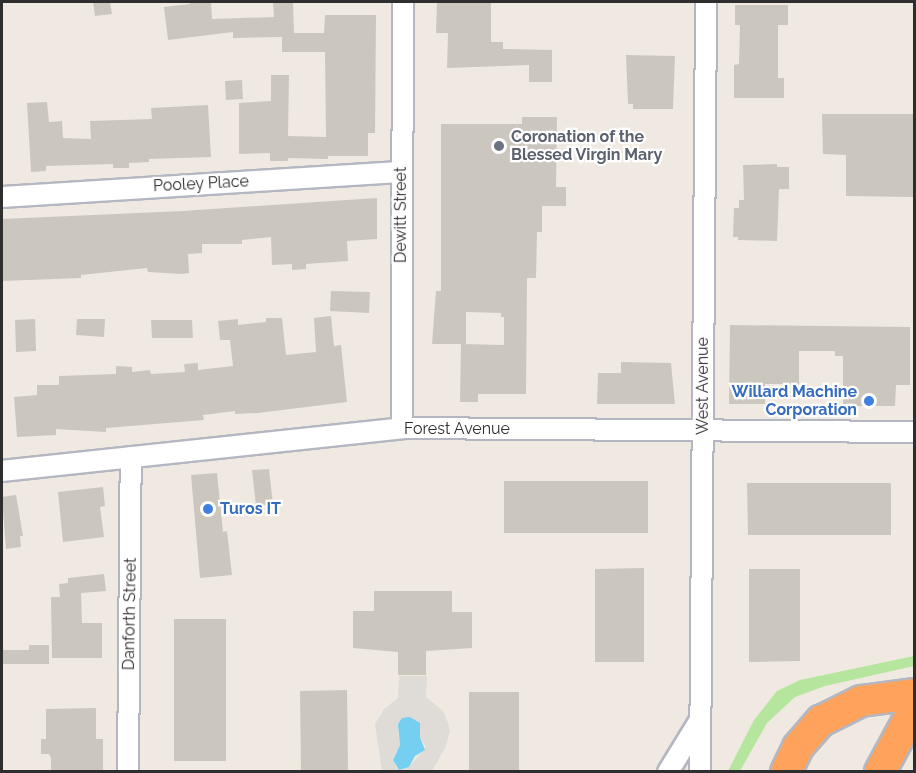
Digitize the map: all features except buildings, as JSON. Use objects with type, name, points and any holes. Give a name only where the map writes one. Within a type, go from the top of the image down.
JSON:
[{"type":"highway","points":[[786,771],[798,747],[821,721],[861,701],[915,694]]},
{"type":"highway","points":[[880,771],[915,709]]},
{"type":"street","name":"Dewitt Street","points":[[402,428],[403,2]]},
{"type":"street","name":"West Avenue","points":[[700,771],[705,2]]},
{"type":"street","name":"Pooley Place","points":[[2,196],[401,172]]},
{"type":"street","name":"Forest Avenue","points":[[2,471],[402,428],[915,432]]},
{"type":"street","name":"Danforth Street","points":[[128,771],[131,457]]},
{"type":"street","points":[[668,771],[700,720]]},
{"type":"green space","points":[[914,656],[914,666],[825,686],[795,697],[767,723],[740,771],[728,771],[754,720],[777,691],[800,680]]},
{"type":"shaded area","points":[[399,676],[427,676],[426,697],[443,711],[450,731],[445,748],[432,771],[382,771],[375,724],[384,709],[398,698]],"holes":[[[410,717],[420,723],[420,737],[426,747],[409,767],[399,770],[393,758],[400,745],[398,731]]]},
{"type":"water","points":[[410,717],[420,723],[420,737],[425,750],[415,756],[409,767],[399,770],[393,760],[400,745],[398,724],[402,718]]},
{"type":"place","name":"Coronation of the Blessed Virgin Mary","points":[[499,146]]},
{"type":"place","name":"Willard Machine Corporation","points":[[869,401]]},
{"type":"place","name":"Turos IT","points":[[208,509]]}]
